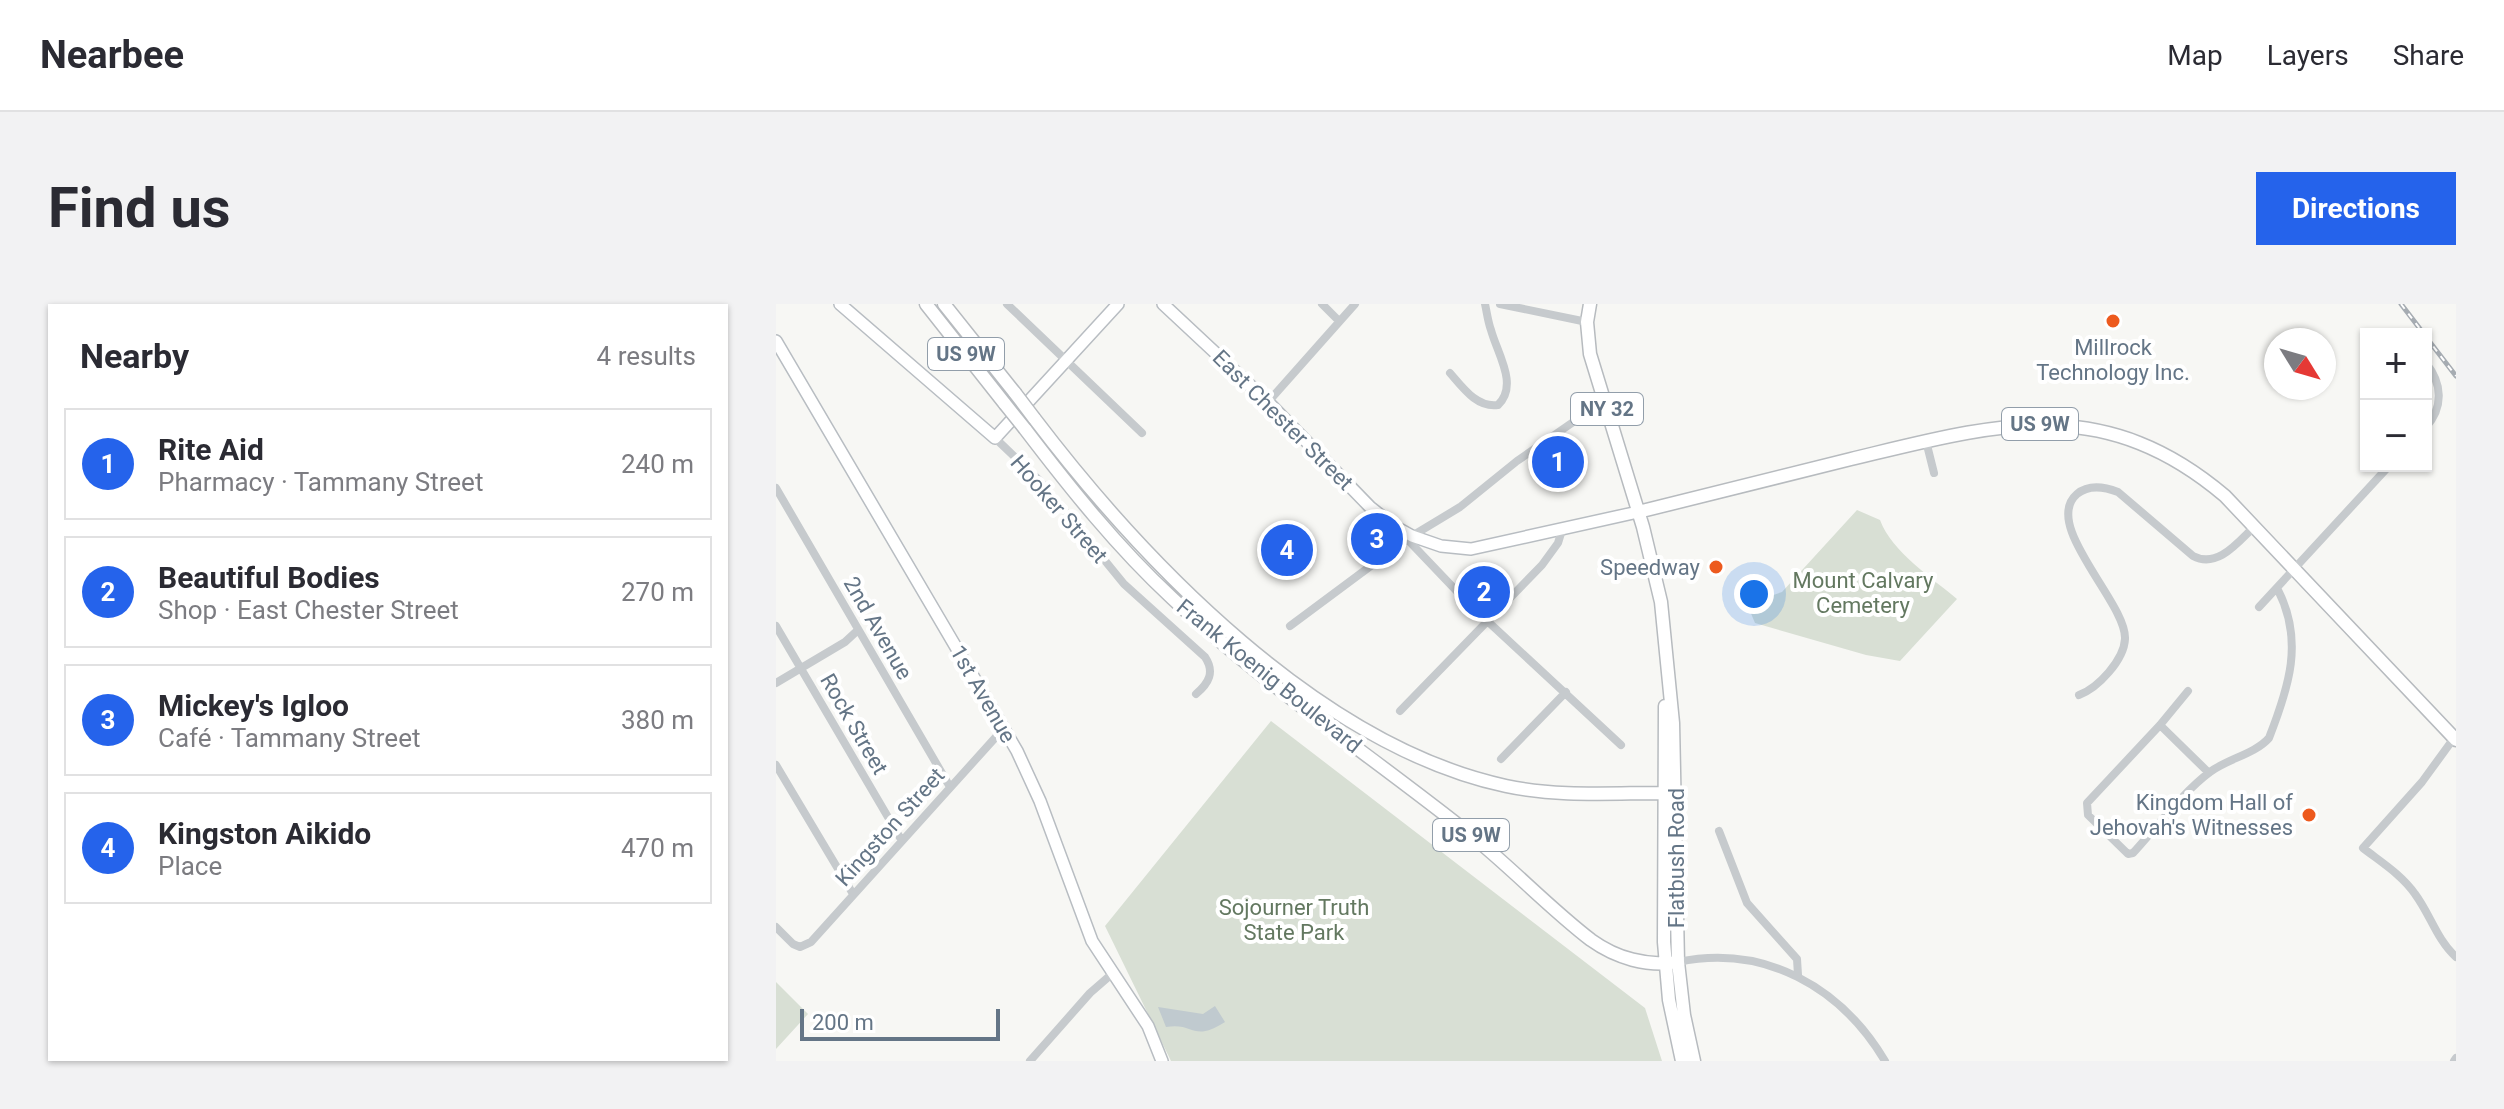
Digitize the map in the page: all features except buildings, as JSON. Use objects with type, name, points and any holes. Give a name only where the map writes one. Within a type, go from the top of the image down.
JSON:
[{"type":"main road","name":"Frank Koenig Boulevard","points":[[926,304],[1063,480],[1172,598],[1227,647],[1468,833],[1591,940],[1626,958],[1671,963]]},
{"type":"main road","name":"Frank Koenig Boulevard","points":[[944,304],[1115,517],[1182,587],[1281,672],[1355,723],[1435,763],[1505,786],[1568,794],[1664,793]]},
{"type":"main road","name":"NY 32","points":[[1590,304],[1587,322],[1590,354],[1638,512]]},
{"type":"main road","name":"US 9W","points":[[1638,512],[1994,427],[2026,424],[2066,426],[2106,433],[2138,443],[2180,464],[2215,488],[2255,526],[2455,739]]},
{"type":"main road","name":"Flatbush Road","points":[[1638,512],[1655,572],[1672,705],[1675,802],[1671,963],[1694,1061]]},
{"type":"main road","name":"Flatbush Road","points":[[1666,654],[1664,793],[1672,1017],[1682,1061]]},
{"type":"main road","points":[[1664,793],[1675,802]]},
{"type":"street","name":"Hooker Street","points":[[840,304],[1040,481],[1124,584],[1205,657],[1211,671],[1209,680],[1196,694]]},
{"type":"street","points":[[1007,304],[1142,433]]},
{"type":"street","points":[[995,438],[1118,304]]},
{"type":"street","name":"East Chester Street","points":[[1163,304],[1268,402],[1370,507],[1409,538],[1489,622],[1621,745]]},
{"type":"street","points":[[1322,304],[1339,321]]},
{"type":"street","points":[[1268,402],[1355,304]]},
{"type":"street","points":[[1450,373],[1481,403],[1494,406],[1506,396],[1504,368],[1490,330],[1485,304]]},
{"type":"street","points":[[1500,304],[1587,322]]},
{"type":"street","name":"1st Avenue","points":[[776,341],[1004,728],[1040,801],[1088,932],[1148,1026],[1162,1061]]},
{"type":"street","points":[[2432,373],[2437,381],[2439,396],[2432,419]]},
{"type":"street","points":[[1290,626],[1409,538],[1460,507],[1517,461],[1605,404]]},
{"type":"street","points":[[1926,441],[1934,473]]},
{"type":"street","points":[[2259,607],[2278,590],[2384,472]]},
{"type":"street","points":[[2079,695],[2087,692],[2104,676],[2123,650],[2125,640],[2120,618],[2072,531],[2068,511],[2075,496],[2092,488],[2107,487],[2118,492],[2193,556],[2206,561],[2219,557],[2255,526]]},
{"type":"street","name":"2nd Avenue","points":[[776,488],[950,787]]},
{"type":"street","name":"East Chester Street","points":[[1409,538],[1471,549],[1638,512]]},
{"type":"street","points":[[1400,711],[1551,555],[1562,530]]},
{"type":"street","points":[[2188,691],[2087,803],[2086,812],[2128,854],[2133,853],[2209,773],[2262,745],[2269,738],[2293,656],[2294,641],[2292,623],[2278,590]]},
{"type":"street","name":"Rock Street","points":[[776,626],[902,841]]},
{"type":"street","points":[[776,683],[845,642],[858,630]]},
{"type":"street","points":[[1501,759],[1566,692]]},
{"type":"street","points":[[2160,725],[2209,773]]},
{"type":"street","name":"Kingston Street","points":[[776,927],[800,947],[811,942],[1004,728]]},
{"type":"street","points":[[2455,739],[2422,782],[2363,848],[2416,894],[2445,945],[2456,957]]},
{"type":"street","points":[[776,765],[853,894]]},
{"type":"street","points":[[1719,831],[1747,903],[1797,959],[1798,975]]},
{"type":"street","points":[[1671,963],[1712,959],[1751,961],[1798,975],[1844,1009],[1885,1061]]},
{"type":"street","points":[[1030,1061],[1090,993],[1113,973]]},
{"type":"green space","name":"Mount Calvary Cemetery","points":[[1857,510],[1880,520],[1893,543],[1957,599],[1900,661],[1866,655],[1755,623],[1747,604],[1782,592]]},
{"type":"green space","name":"Sojourner Truth State Park","points":[[1271,721],[1645,1008],[1662,1061],[1171,1061],[1105,926]]},
{"type":"green space","points":[[776,982],[808,1014],[776,1049]]},
{"type":"shaded area","points":[[1215,1006],[1225,1022],[1206,1031],[1166,1027],[1158,1007],[1203,1014]]},
{"type":"railway","points":[[2401,304],[2419,328]]},
{"type":"railway","points":[[2432,345],[2456,376]]},
{"type":"place","name":"Millrock Technology Inc.","points":[[2113,321]]},
{"type":"place","name":"Rite Aid","points":[[1558,462]]},
{"type":"place","name":"Mickey's Igloo","points":[[1377,539]]},
{"type":"place","name":"Kingston Aikido","points":[[1287,550]]},
{"type":"place","name":"Speedway","points":[[1716,567]]},
{"type":"place","name":"Beautiful Bodies","points":[[1484,592]]},
{"type":"place","name":"Kingdom Hall of Jehovah's Witnesses","points":[[2309,815]]}]
